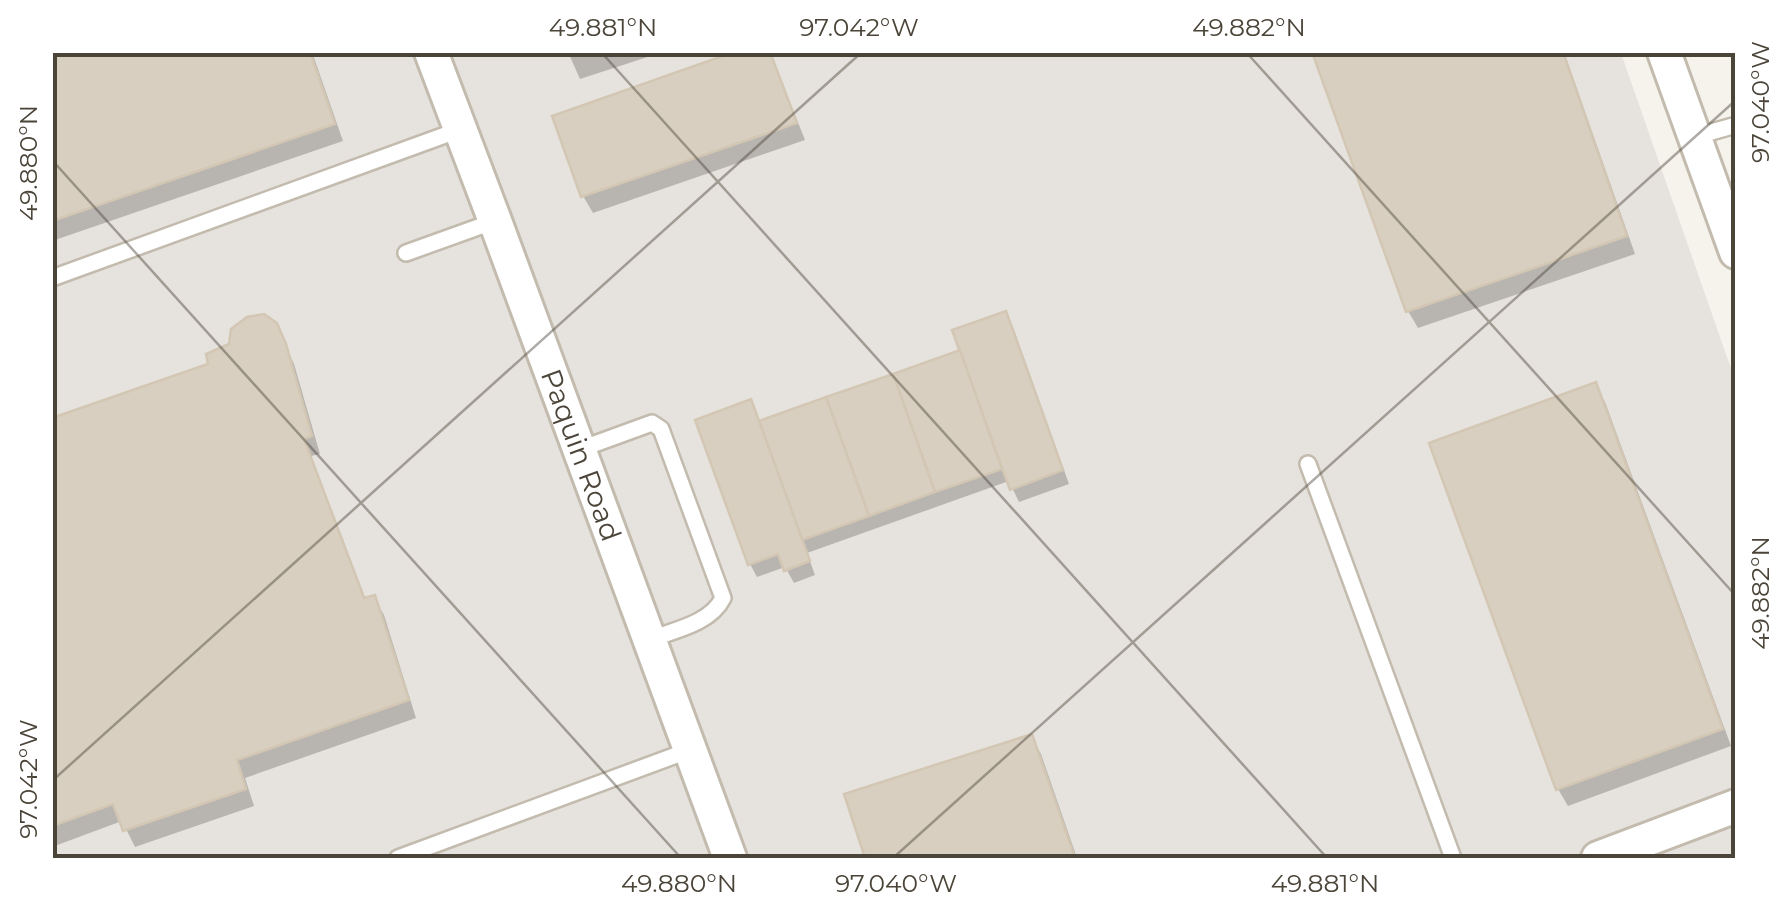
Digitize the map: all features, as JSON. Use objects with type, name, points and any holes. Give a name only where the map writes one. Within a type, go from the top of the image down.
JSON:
[{"type":"street","name":"Paquin Road","points":[[431,52],[730,858]]},
{"type":"street","points":[[1664,52],[1735,246]]},
{"type":"street","points":[[1598,858],[1736,806]]},
{"type":"lane","points":[[1694,137],[1736,125]]},
{"type":"lane","points":[[52,278],[460,130]]},
{"type":"lane","points":[[406,253],[495,221]]},
{"type":"lane","points":[[578,450],[652,423],[661,428],[723,598],[718,609],[706,617],[648,640]]},
{"type":"lane","points":[[1308,464],[1454,858]]},
{"type":"lane","points":[[398,858],[690,750]]},
{"type":"shaded area","points":[[52,53],[1621,53],[1735,380],[1735,858],[53,858]]},
{"type":"building","points":[[52,52],[310,52],[335,124],[52,221]]},
{"type":"building","points":[[734,52],[770,52],[797,123],[581,197],[552,116]]},
{"type":"building","points":[[1312,52],[1563,52],[1627,236],[1406,312]]},
{"type":"building","points":[[1006,311],[1063,470],[1010,490],[952,330]]},
{"type":"building","points":[[264,314],[277,323],[286,344],[312,436],[304,439],[364,598],[375,595],[409,700],[237,760],[246,789],[123,831],[113,804],[52,826],[52,418],[208,364],[206,354],[229,344],[231,329],[247,317]]},
{"type":"building","points":[[960,350],[1002,469],[935,492],[893,374]]},
{"type":"building","points":[[893,374],[935,492],[869,516],[826,397]]},
{"type":"building","points":[[1596,382],[1723,729],[1556,790],[1429,443]]},
{"type":"building","points":[[826,397],[869,516],[802,540],[759,421]]},
{"type":"building","points":[[751,399],[810,561],[784,571],[778,554],[748,565],[695,420]]},
{"type":"building","points":[[1032,734],[1075,858],[865,858],[844,794]]}]
